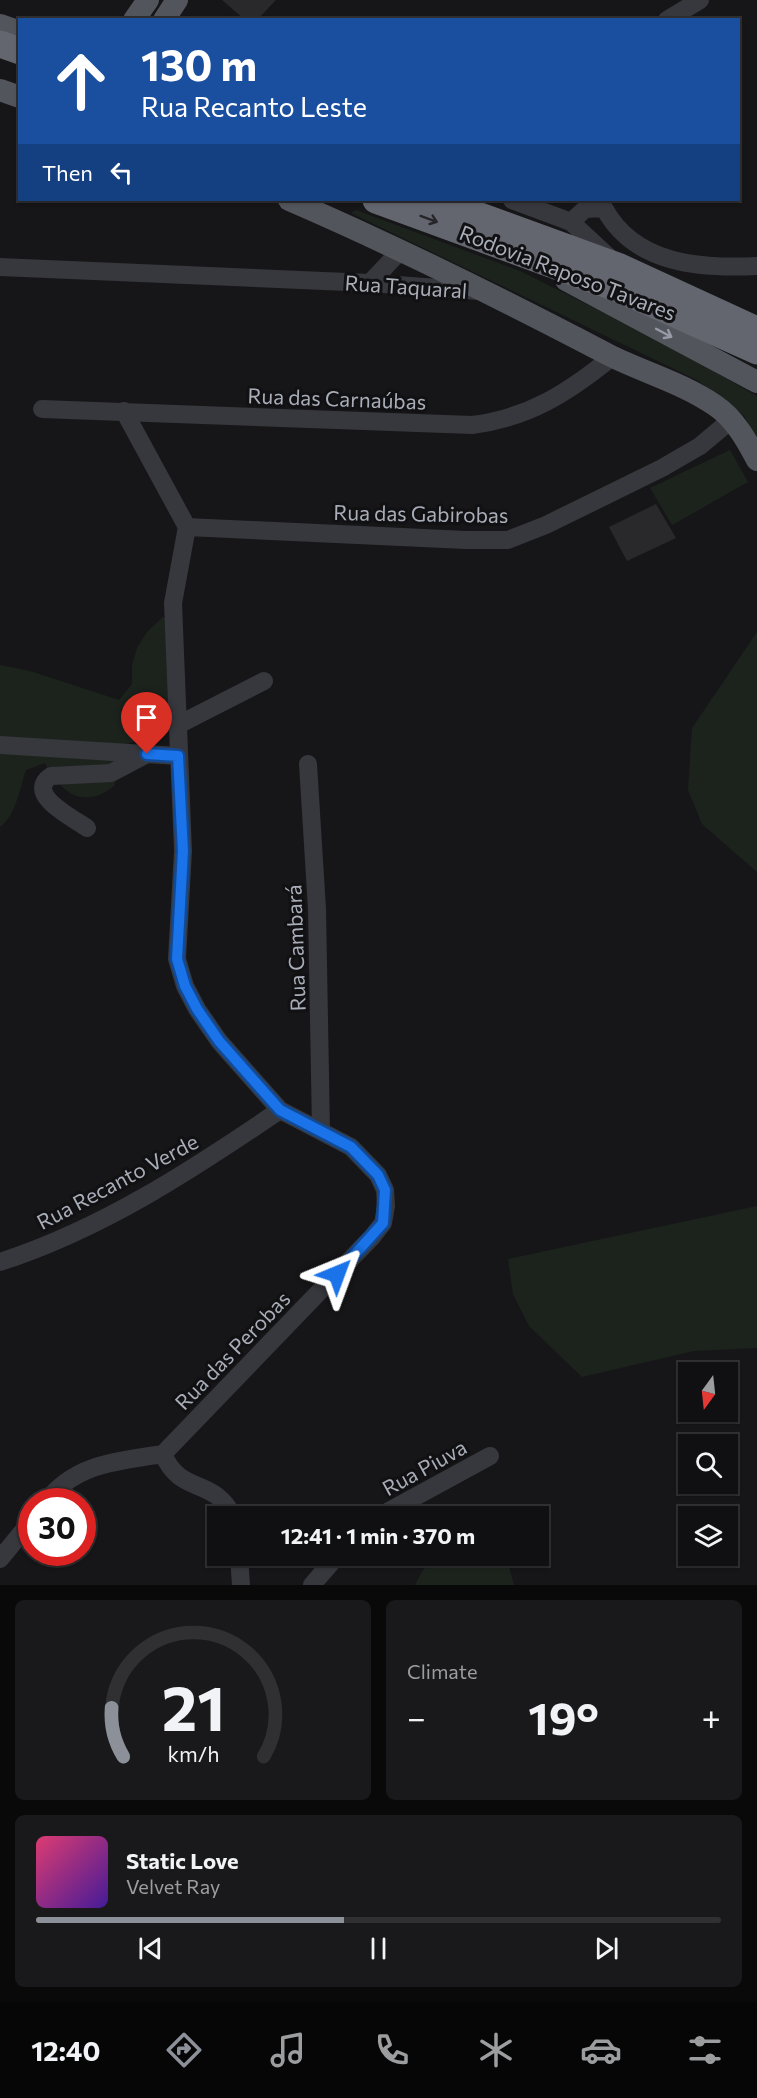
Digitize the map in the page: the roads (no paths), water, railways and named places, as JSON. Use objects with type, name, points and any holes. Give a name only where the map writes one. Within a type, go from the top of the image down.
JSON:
[{"type":"highway","points":[[0,44],[18,50]]},
{"type":"highway","points":[[0,63],[18,69]]},
{"type":"highway","name":"Rodovia Raposo Tavares","points":[[379,201],[667,308],[757,351]]},
{"type":"highway","name":"Rodovia Raposo Tavares","points":[[439,201],[620,267],[757,330]]},
{"type":"main road","points":[[135,18],[148,0]]},
{"type":"main road","points":[[0,25],[18,31]]},
{"type":"main road","points":[[0,90],[18,96]]},
{"type":"main road","points":[[291,201],[484,291]]},
{"type":"main road","points":[[482,238],[583,288],[757,382]]},
{"type":"main road","name":"Rua Taquaral","points":[[484,291],[612,357],[664,377],[718,407],[731,420],[757,460]]},
{"type":"street","points":[[670,18],[700,0]]},
{"type":"street","points":[[515,201],[571,222],[620,267]]},
{"type":"street","points":[[571,222],[585,209],[604,204],[620,232],[651,253],[700,266],[757,266]]},
{"type":"street","points":[[370,283],[399,252]]},
{"type":"street","name":"Rua Taquaral","points":[[0,267],[370,283],[484,291]]},
{"type":"street","name":"Rua das Carnaúbas","points":[[42,409],[472,425],[490,422],[547,404],[575,387],[612,357]]},
{"type":"street","points":[[124,411],[187,527],[173,603],[176,726],[183,851],[177,959],[185,986],[197,1009],[219,1041],[280,1110]]},
{"type":"street","name":"Rua das Gabirobas","points":[[187,527],[508,540],[546,525],[662,468],[699,446],[731,420]]},
{"type":"street","points":[[176,726],[264,681]]},
{"type":"street","points":[[0,745],[178,756]]},
{"type":"street","points":[[87,828],[49,802],[43,793],[42,786],[47,779],[51,776],[111,773],[147,754]]},
{"type":"street","name":"Rua Cambará","points":[[309,764],[317,909],[321,1130]]},
{"type":"street","name":"Rua das Perobas","points":[[163,1454],[383,1223],[385,1190],[378,1175],[351,1147],[280,1110]]},
{"type":"street","name":"Rua Recanto Verde","points":[[0,1262],[32,1252],[83,1229],[182,1176],[280,1110]]},
{"type":"street","points":[[60,1488],[68,1480],[90,1467],[163,1454],[174,1475],[220,1497],[226,1506]]},
{"type":"street","name":"Rua Piuva","points":[[398,1506],[490,1456]]},
{"type":"street","points":[[0,1559],[18,1537]]},
{"type":"street","points":[[240,1566],[241,1585]]},
{"type":"street","points":[[312,1585],[328,1566]]}]
